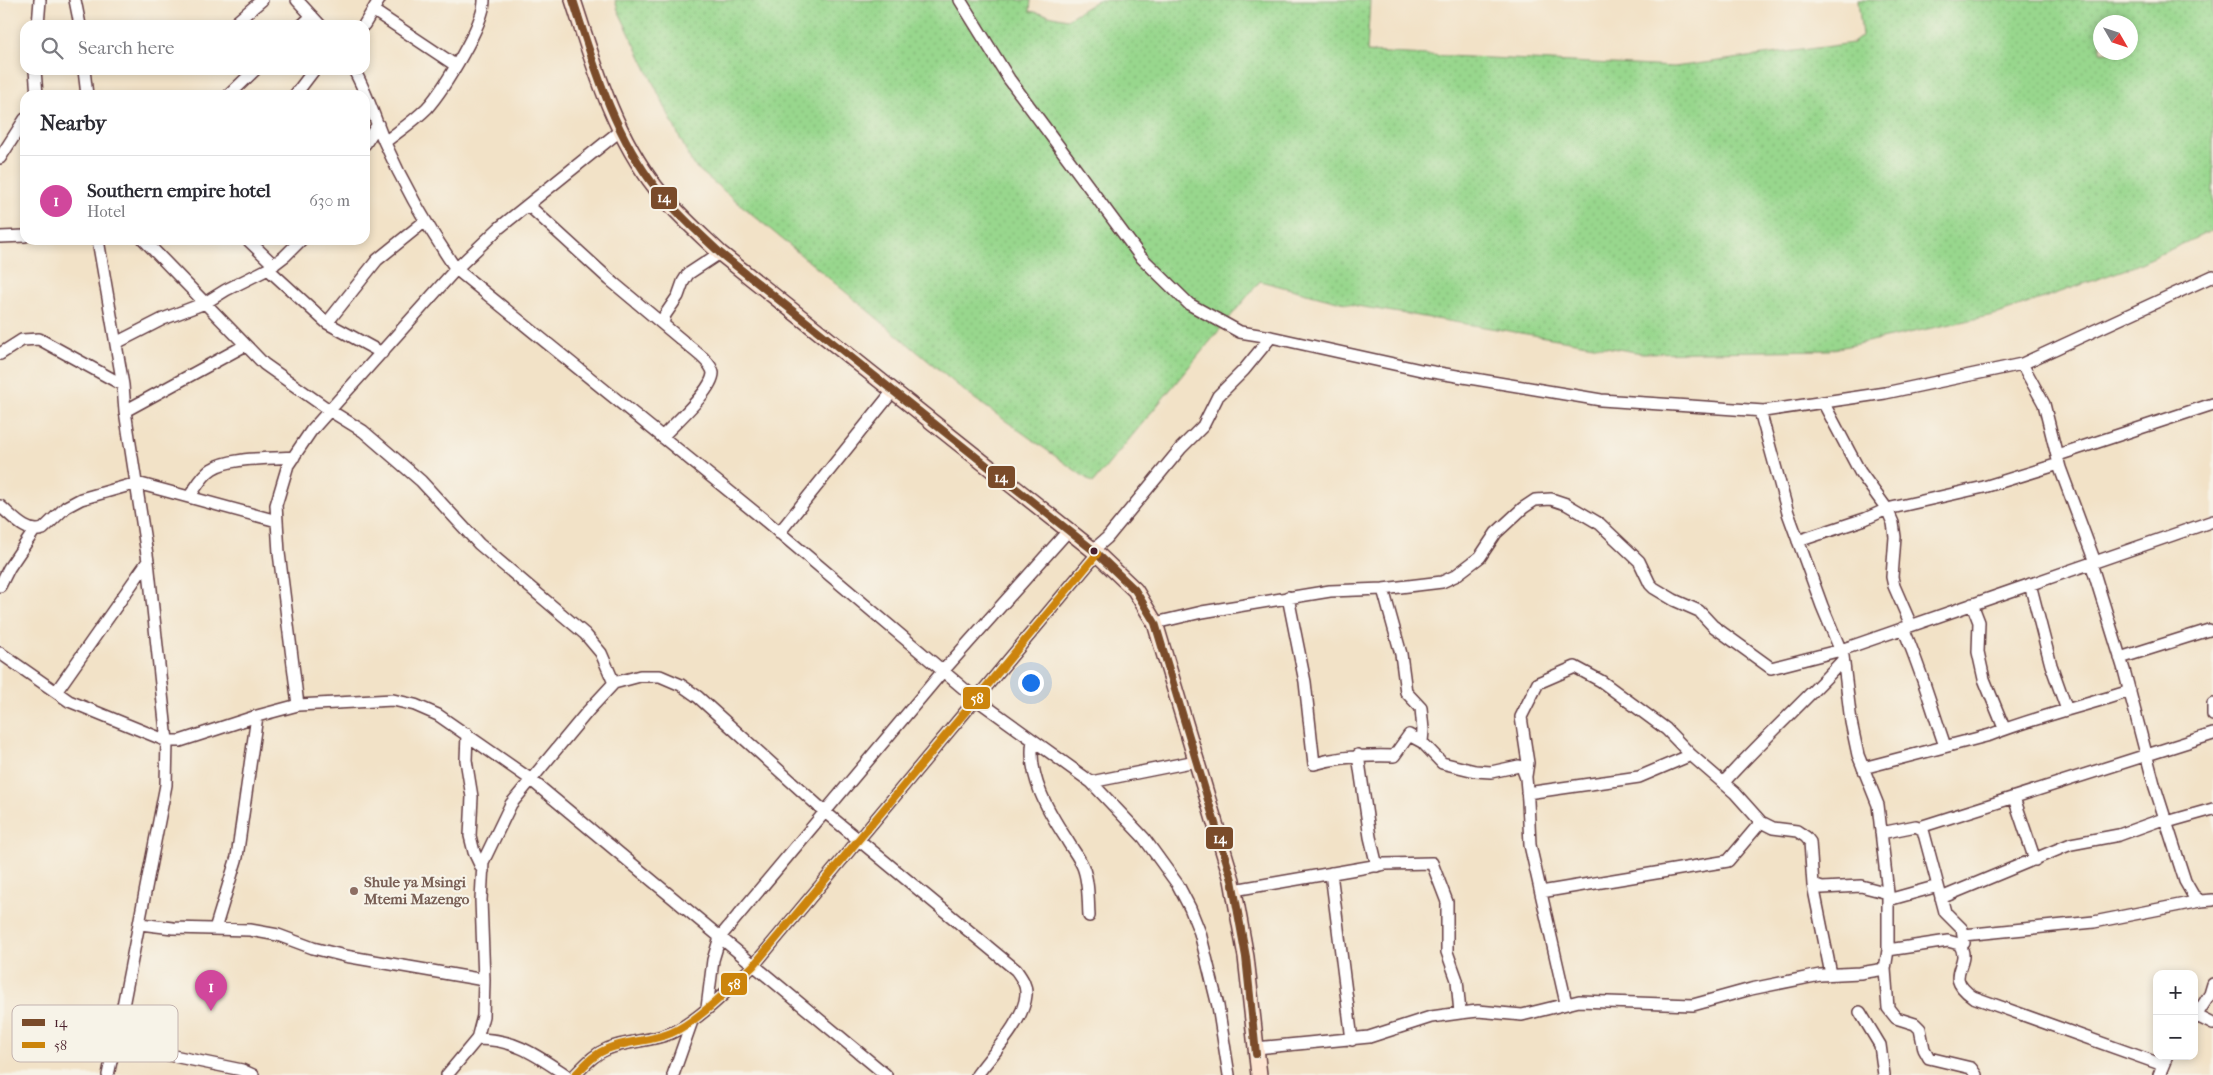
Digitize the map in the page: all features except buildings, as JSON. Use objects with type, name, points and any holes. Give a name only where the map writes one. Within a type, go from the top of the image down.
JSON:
[{"type":"street","points":[[38,20],[40,0]]},
{"type":"street","points":[[75,0],[79,20]]},
{"type":"street","points":[[239,20],[262,0]]},
{"type":"street","points":[[297,0],[316,20]]},
{"type":"street","points":[[385,142],[418,117],[429,106],[478,27],[484,4],[494,0]]},
{"type":"street","points":[[574,0],[594,67],[621,130],[655,187],[681,216],[720,253],[1095,552],[1135,590],[1155,624],[1234,890],[1246,957],[1259,1075]]},
{"type":"street","points":[[960,0],[1009,79],[1140,256],[1188,304],[1240,332],[1421,370],[1601,400],[1760,411],[1885,393],[2022,364],[2213,276]]},
{"type":"street","points":[[367,20],[376,5],[455,65]]},
{"type":"street","points":[[308,20],[312,16]]},
{"type":"street","points":[[35,75],[37,90]]},
{"type":"street","points":[[85,75],[86,90]]},
{"type":"street","points":[[234,90],[250,75]]},
{"type":"street","points":[[299,90],[310,75]]},
{"type":"street","points":[[357,75],[365,90]]},
{"type":"street","points":[[370,101],[385,142],[424,222],[456,269],[888,623],[976,699],[1091,782],[1144,838],[1178,886],[1190,908],[1200,933],[1218,1006],[1229,1075]]},
{"type":"street","points":[[370,136],[378,124]]},
{"type":"street","points":[[0,158],[20,127]]},
{"type":"street","points":[[298,705],[279,553],[276,505],[288,465],[310,431],[456,269],[499,228],[621,130]]},
{"type":"street","points":[[528,205],[610,280],[711,366],[713,372],[711,379],[700,397],[662,437]]},
{"type":"street","points":[[327,322],[377,260],[424,222]]},
{"type":"street","points":[[0,237],[20,236]]},
{"type":"street","points":[[99,245],[123,385],[125,411],[148,561],[167,741],[166,785],[124,1005]]},
{"type":"street","points":[[149,245],[244,346],[264,364],[329,410],[364,431],[421,481],[479,544],[585,634],[601,653],[614,683]]},
{"type":"street","points":[[252,245],[271,267],[327,322],[382,353]]},
{"type":"street","points":[[116,343],[163,319],[205,303],[271,267],[295,245]]},
{"type":"street","points":[[663,324],[665,315],[678,296],[688,274],[720,253]]},
{"type":"street","points":[[575,1075],[592,1058],[607,1049],[670,1034],[707,1008],[754,965],[976,699],[1181,448],[1203,426],[1218,396],[1244,370],[1271,337]]},
{"type":"street","points":[[0,354],[22,340],[39,339],[123,385]]},
{"type":"street","points":[[125,411],[244,346]]},
{"type":"street","points":[[2022,364],[2044,404],[2059,460],[2093,562],[2154,784],[2185,881],[2193,895],[2200,901]]},
{"type":"street","points":[[779,533],[893,391]]},
{"type":"street","points":[[1823,402],[1860,472],[1887,509],[1895,528],[1892,577],[1922,680],[1945,746]]},
{"type":"street","points":[[1798,541],[1865,519],[1887,509],[1984,488],[2213,404]]},
{"type":"street","points":[[1760,411],[1775,471],[1798,541],[1842,655],[1851,722],[1863,768],[1876,799],[1888,896],[1888,950],[1885,969],[1888,1008],[1896,1018],[1914,1024],[1920,1029],[1926,1054],[1937,1060],[1972,1068],[1976,1075]]},
{"type":"street","points":[[189,497],[206,474],[217,466],[234,462],[294,457]]},
{"type":"street","points":[[0,506],[26,528],[34,531],[43,529],[66,507],[81,499],[137,483],[277,520]]},
{"type":"street","points":[[1155,624],[1202,612],[1288,597],[1330,591],[1383,589],[1442,582],[1455,576],[1480,557],[1496,532],[1523,508],[1536,500],[1551,499],[1566,504],[1600,524],[1639,561],[1650,584],[1654,588],[1699,612],[1713,626],[1771,668],[1842,655],[1907,627],[2213,521]]},
{"type":"street","points":[[0,586],[9,568],[34,531]]},
{"type":"street","points":[[707,1008],[713,960],[720,937],[943,671],[1068,531]]},
{"type":"street","points":[[56,692],[148,561]]},
{"type":"street","points":[[2030,584],[2051,665],[2067,710]]},
{"type":"street","points":[[1383,589],[1401,654],[1406,692],[1421,708],[1422,742]]},
{"type":"street","points":[[1288,597],[1305,682],[1314,764],[1337,757],[1358,755],[1394,756],[1409,735],[1422,742],[1442,763],[1475,771],[1491,772],[1519,766],[1524,771],[1526,778]]},
{"type":"street","points":[[1972,604],[1979,622],[1978,652],[1984,679],[2004,728]]},
{"type":"street","points":[[2120,658],[2209,630]]},
{"type":"street","points":[[0,652],[69,701],[167,741],[180,741],[298,705],[352,701],[406,702],[427,710],[467,734],[530,779],[886,1075]]},
{"type":"street","points":[[1724,782],[1758,744],[1790,716],[1842,655]]},
{"type":"street","points":[[1566,1003],[1530,845],[1526,778],[1528,763],[1521,717],[1538,683],[1574,667],[1601,682],[1666,729],[1690,755],[1724,782],[1761,822],[1773,828],[1797,831],[1806,837],[1810,842],[1813,885],[1831,974]]},
{"type":"street","points":[[447,1075],[476,1040],[483,1016],[484,980],[481,900],[483,862],[511,804],[530,779],[614,683],[640,676],[660,676],[681,685],[698,697],[825,812],[1016,970],[1022,978],[1027,994],[1022,1011],[1007,1035],[977,1075]]},
{"type":"street","points":[[1863,768],[1990,735],[2004,728],[2130,691]]},
{"type":"street","points":[[2213,704],[2213,715]]},
{"type":"street","points":[[215,929],[237,857],[257,716]]},
{"type":"street","points":[[467,734],[466,760],[472,797],[470,836],[474,852],[483,871]]},
{"type":"street","points":[[1881,833],[1909,827],[1920,827],[2213,734]]},
{"type":"street","points":[[1033,740],[1033,759],[1038,786],[1047,809],[1082,864],[1087,878],[1089,916]]},
{"type":"street","points":[[1358,755],[1370,837],[1377,866]]},
{"type":"street","points":[[1527,793],[1639,777],[1690,755]]},
{"type":"street","points":[[1091,782],[1196,761]]},
{"type":"street","points":[[2014,798],[2036,860]]},
{"type":"street","points":[[1813,885],[1822,888],[1861,886],[1888,896],[1939,892],[2036,860],[2071,844],[2119,835],[2166,820],[2213,809]]},
{"type":"street","points":[[1541,892],[1728,861],[1761,822]]},
{"type":"street","points":[[1920,827],[1926,838],[1945,912],[1962,928],[1964,936],[1963,960],[1957,972],[1959,983],[1963,990],[1972,997],[2163,1066]]},
{"type":"street","points":[[1234,890],[1377,866],[1432,863],[1447,902],[1447,952],[1457,980],[1460,1012]]},
{"type":"street","points":[[1331,873],[1352,1040]]},
{"type":"street","points":[[1964,936],[2094,922],[2213,900]]},
{"type":"street","points":[[140,924],[278,935],[313,948],[345,956],[484,980]]},
{"type":"street","points":[[1888,950],[1948,942],[1960,944],[1964,950]]},
{"type":"street","points":[[1256,1048],[1352,1040],[1369,1037],[1431,1017],[1460,1012],[1478,1011],[1522,1015],[1579,1001],[1693,1005],[1751,989],[1831,974],[1885,969]]},
{"type":"street","points":[[2197,1015],[2210,994],[2213,984]]},
{"type":"street","points":[[1860,1012],[1880,1045],[1884,1075]]},
{"type":"street","points":[[2198,1018],[2213,1024]]},
{"type":"street","points":[[673,1075],[693,1019]]},
{"type":"street","points":[[476,1040],[505,1041],[519,1046],[566,1075]]},
{"type":"street","points":[[178,1057],[242,1070],[253,1075]]},
{"type":"street","points":[[108,1075],[111,1062]]},
{"type":"green space","points":[[615,0],[1031,0],[1030,11],[1067,19],[1098,0],[1370,0],[1367,52],[1674,67],[1853,43],[1862,36],[1858,0],[2213,0],[2213,230],[2132,267],[1998,314],[1829,350],[1642,353],[1357,306],[1260,281],[1093,483],[968,394],[693,165],[618,10]]},
{"type":"transit line","name":"14","points":[[573,0],[606,98],[628,145],[656,188],[687,222],[720,253],[1093,550],[1135,590],[1155,623],[1232,880],[1246,957],[1256,1054]]},
{"type":"transit line","name":"58","points":[[575,1075],[602,1051],[623,1044],[663,1036],[682,1028],[714,1003],[754,965],[1097,554]]},
{"type":"place","name":"Shule ya Msingi Mtemi Mazengo","points":[[354,891]]},
{"type":"place","name":"Southern empire hotel","points":[[211,1011]]}]
